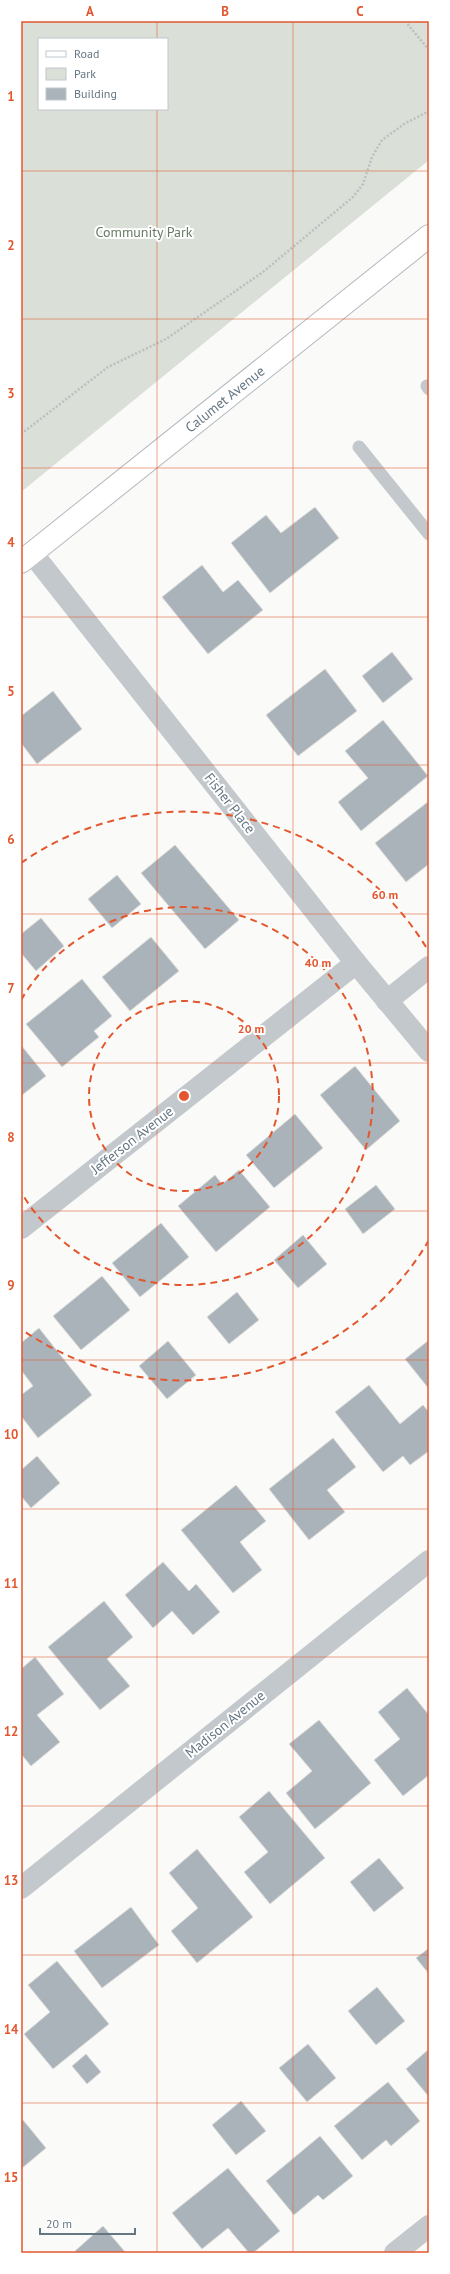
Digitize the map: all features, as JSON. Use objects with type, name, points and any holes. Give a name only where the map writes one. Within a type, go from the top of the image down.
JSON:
[{"type":"main road","name":"Calumet Avenue","points":[[26,557],[429,236]]},
{"type":"street","name":"Fisher Place","points":[[26,557],[429,1052]]},
{"type":"street","name":"Jefferson Avenue","points":[[21,1228],[356,963]]},
{"type":"street","points":[[387,1001],[429,967]]},
{"type":"street","name":"Madison Avenue","points":[[21,1888],[429,1561]]},
{"type":"street","points":[[395,2253],[429,2226]]},
{"type":"lane","points":[[359,447],[429,534]]},
{"type":"path","points":[[405,21],[429,50]]},
{"type":"path","points":[[21,434],[108,367],[166,339],[263,272],[353,197],[363,184],[372,157],[382,140],[404,124],[429,111]]},
{"type":"green space","name":"Community Park","points":[[21,21],[429,21],[429,160],[21,492]]},
{"type":"building","points":[[315,507],[339,538],[270,593],[231,543],[266,515],[281,533]]},
{"type":"building","points":[[202,565],[223,592],[238,580],[263,610],[208,654],[162,597]]},
{"type":"building","points":[[392,652],[413,679],[383,703],[362,676]]},
{"type":"building","points":[[325,669],[357,711],[298,756],[266,715]]},
{"type":"building","points":[[53,691],[82,729],[37,764],[21,743],[21,716]]},
{"type":"building","points":[[383,720],[428,776],[361,831],[338,802],[368,778],[345,751]]},
{"type":"building","points":[[429,801],[429,864],[406,882],[375,843]]},
{"type":"building","points":[[175,845],[239,920],[205,949],[141,873]]},
{"type":"building","points":[[117,875],[141,904],[112,928],[88,899]]},
{"type":"building","points":[[41,918],[64,946],[36,971],[21,953],[21,934]]},
{"type":"building","points":[[151,937],[179,971],[130,1011],[102,977]]},
{"type":"building","points":[[82,979],[112,1016],[94,1031],[99,1037],[62,1067],[26,1024]]},
{"type":"building","points":[[21,1045],[46,1076],[21,1096]]},
{"type":"building","points":[[355,1066],[400,1121],[366,1150],[320,1095]]},
{"type":"building","points":[[295,1114],[323,1148],[274,1188],[246,1155]]},
{"type":"building","points":[[239,1170],[270,1207],[216,1252],[178,1206],[215,1175],[222,1184]]},
{"type":"building","points":[[376,1185],[395,1209],[363,1234],[345,1209]]},
{"type":"building","points":[[161,1223],[189,1257],[140,1297],[112,1263]]},
{"type":"building","points":[[303,1235],[327,1264],[298,1288],[274,1260]]},
{"type":"building","points":[[102,1276],[130,1310],[81,1350],[53,1316]]},
{"type":"building","points":[[237,1292],[259,1320],[229,1344],[207,1317]]},
{"type":"building","points":[[39,1328],[92,1395],[38,1438],[21,1416],[21,1395],[33,1386],[21,1370],[21,1343]]},
{"type":"building","points":[[429,1340],[429,1389],[405,1359]]},
{"type":"building","points":[[168,1341],[196,1375],[167,1399],[139,1366]]},
{"type":"building","points":[[369,1385],[400,1424],[423,1405],[429,1412],[429,1451],[410,1465],[403,1456],[383,1472],[335,1412]]},
{"type":"building","points":[[333,1438],[356,1467],[327,1490],[345,1512],[309,1540],[269,1489]]},
{"type":"building","points":[[37,1456],[60,1483],[31,1508],[21,1496],[21,1470]]},
{"type":"building","points":[[236,1485],[266,1521],[240,1542],[262,1570],[233,1593],[181,1530]]},
{"type":"building","points":[[163,1562],[189,1591],[196,1584],[220,1612],[193,1635],[172,1611],[153,1628],[125,1595]]},
{"type":"building","points":[[104,1601],[133,1637],[107,1659],[130,1686],[100,1710],[48,1647]]},
{"type":"building","points":[[35,1657],[64,1694],[37,1715],[60,1742],[31,1766],[21,1754],[21,1669]]},
{"type":"building","points":[[407,1688],[429,1715],[429,1775],[403,1796],[374,1760],[400,1739],[378,1712]]},
{"type":"building","points":[[319,1720],[371,1783],[315,1829],[286,1793],[312,1771],[289,1744]]},
{"type":"building","points":[[269,1791],[325,1858],[270,1904],[244,1872],[268,1852],[239,1817]]},
{"type":"building","points":[[197,1849],[253,1917],[197,1963],[171,1931],[198,1908],[169,1873]]},
{"type":"building","points":[[379,1858],[404,1888],[374,1912],[350,1882]]},
{"type":"building","points":[[131,1907],[159,1945],[102,1988],[74,1951]]},
{"type":"building","points":[[429,1948],[429,1974],[416,1958]]},
{"type":"building","points":[[57,1961],[109,2024],[53,2069],[24,2034],[50,2012],[28,1985]]},
{"type":"building","points":[[377,1987],[405,2021],[376,2045],[348,2011]]},
{"type":"building","points":[[308,2044],[336,2078],[307,2102],[279,2068]]},
{"type":"building","points":[[429,2049],[429,2097],[406,2069]]},
{"type":"building","points":[[86,2054],[101,2072],[87,2084],[72,2066]]},
{"type":"building","points":[[388,2082],[420,2121],[391,2146],[386,2140],[362,2160],[334,2126]]},
{"type":"building","points":[[241,2101],[266,2131],[236,2155],[212,2125]]},
{"type":"building","points":[[23,2120],[46,2148],[21,2169],[21,2122]]},
{"type":"building","points":[[320,2136],[353,2176],[323,2200],[318,2195],[294,2215],[266,2181]]},
{"type":"building","points":[[228,2168],[280,2231],[253,2253],[249,2253],[228,2228],[202,2249],[172,2213]]},
{"type":"building","points":[[103,2226],[126,2253],[78,2253],[75,2251]]}]
